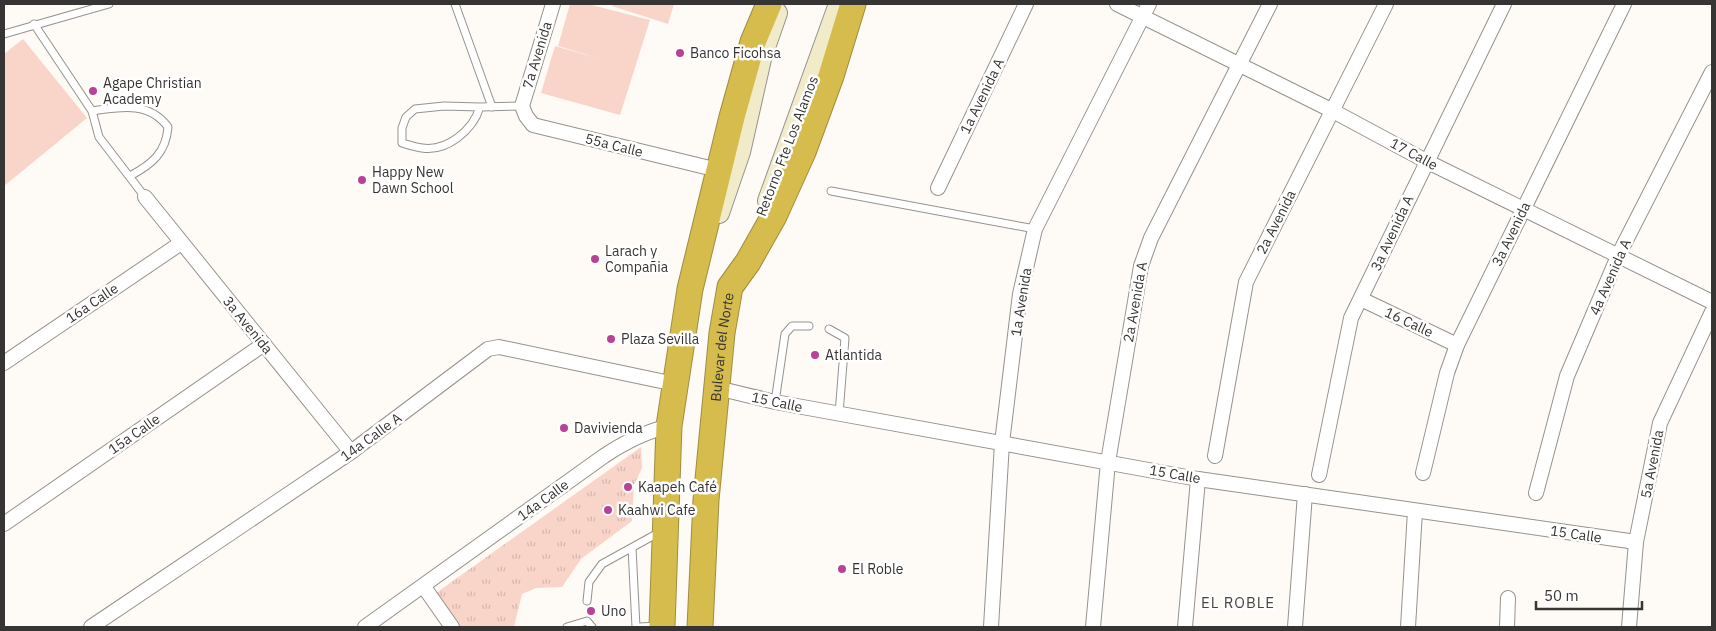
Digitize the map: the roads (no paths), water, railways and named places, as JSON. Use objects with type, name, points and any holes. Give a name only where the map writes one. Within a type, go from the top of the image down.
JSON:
[{"type":"highway","points":[[652,627],[665,529],[669,426],[690,289],[718,170],[753,42],[769,4]]},
{"type":"highway","name":"Bulevar del Norte","points":[[700,627],[707,586],[706,500],[722,332],[730,287],[748,262],[774,216],[806,143],[831,76],[854,4]]},
{"type":"main road","points":[[690,289],[708,248],[740,152],[762,59],[781,4]]},
{"type":"main road","name":"Retorno Fte Los Alamos","points":[[730,287],[774,188],[839,4]]},
{"type":"street","name":"7a Avenida","points":[[522,106],[553,4]]},
{"type":"street","name":"1a Avenida A","points":[[938,188],[1026,4]]},
{"type":"street","name":"17 Calle","points":[[1117,4],[1333,111],[1426,161],[1619,254],[1712,302]]},
{"type":"street","name":"1a Avenida","points":[[991,627],[1002,443],[1020,294],[1035,229],[1149,4]]},
{"type":"street","name":"2a Avenida A","points":[[1093,627],[1108,462],[1141,266],[1146,247],[1270,4]]},
{"type":"street","name":"2a Avenida","points":[[1215,456],[1246,282],[1386,4]]},
{"type":"street","name":"3a Avenida A","points":[[1319,475],[1351,318],[1504,4]]},
{"type":"street","name":"3a Avenida","points":[[1422,473],[1447,373],[1457,345],[1624,4]]},
{"type":"street","name":"4a Avenida A","points":[[1536,493],[1567,376],[1619,254],[1712,72]]},
{"type":"street","name":"55a Calle","points":[[522,106],[526,116],[533,125],[718,170]]},
{"type":"street","name":"3a Avenida","points":[[145,197],[351,452]]},
{"type":"street","name":"16a Calle","points":[[4,363],[181,243]]},
{"type":"street","name":"16 Calle","points":[[1361,299],[1457,345]]},
{"type":"street","name":"5a Avenida","points":[[1629,627],[1636,542],[1660,424],[1712,312]]},
{"type":"street","name":"15a Calle","points":[[4,524],[264,344]]},
{"type":"street","name":"14a Calle A","points":[[91,627],[351,452],[488,350],[500,347],[675,384]]},
{"type":"street","name":"15 Calle","points":[[717,388],[775,402],[1198,479],[1636,542]]},
{"type":"street","name":"14a Calle","points":[[365,627],[424,587],[628,440],[650,430],[669,426]]},
{"type":"street","points":[[1185,627],[1198,479]]},
{"type":"street","points":[[1295,627],[1305,494]]},
{"type":"street","points":[[1408,627],[1415,511]]},
{"type":"street","points":[[424,587],[452,627]]},
{"type":"street","points":[[1507,627],[1508,598]]},
{"type":"lane","points":[[4,34],[109,4]]},
{"type":"lane","points":[[455,4],[492,107]]},
{"type":"lane","points":[[34,24],[92,111],[100,136],[145,197]]},
{"type":"lane","points":[[92,111],[132,106],[158,116],[168,127],[167,137],[161,153],[149,166],[130,176]]},
{"type":"lane","points":[[480,107],[476,119],[461,135],[444,144],[424,148],[402,143],[402,128],[406,117],[414,109],[444,106],[522,106]]},
{"type":"lane","points":[[831,191],[1035,229]]},
{"type":"lane","points":[[775,402],[785,334],[792,326],[809,326]]},
{"type":"lane","points":[[829,329],[845,338],[839,414]]},
{"type":"lane","points":[[586,601],[589,582],[602,564],[665,529]]},
{"type":"lane","points":[[632,548],[652,627]]},
{"type":"lane","points":[[567,627],[589,624]]},
{"type":"place","name":"Banco Ficohsa","points":[[680,53]]},
{"type":"place","name":"Agape Christian Academy","points":[[93,91]]},
{"type":"place","name":"Happy New Dawn School","points":[[362,180]]},
{"type":"place","name":"Larach y Compañia","points":[[595,259]]},
{"type":"place","name":"Plaza Sevilla","points":[[611,339]]},
{"type":"place","name":"Atlantida","points":[[815,355]]},
{"type":"place","name":"Davivienda","points":[[564,428]]},
{"type":"place","name":"Kaapeh Café","points":[[628,487]]},
{"type":"place","name":"Kaahwi Cafe","points":[[608,510]]},
{"type":"place","name":"El Roble","points":[[842,569]]},
{"type":"place","name":"Uno","points":[[591,611]]},
{"type":"district","name":"EL ROBLE","points":[[1238,603]]}]
